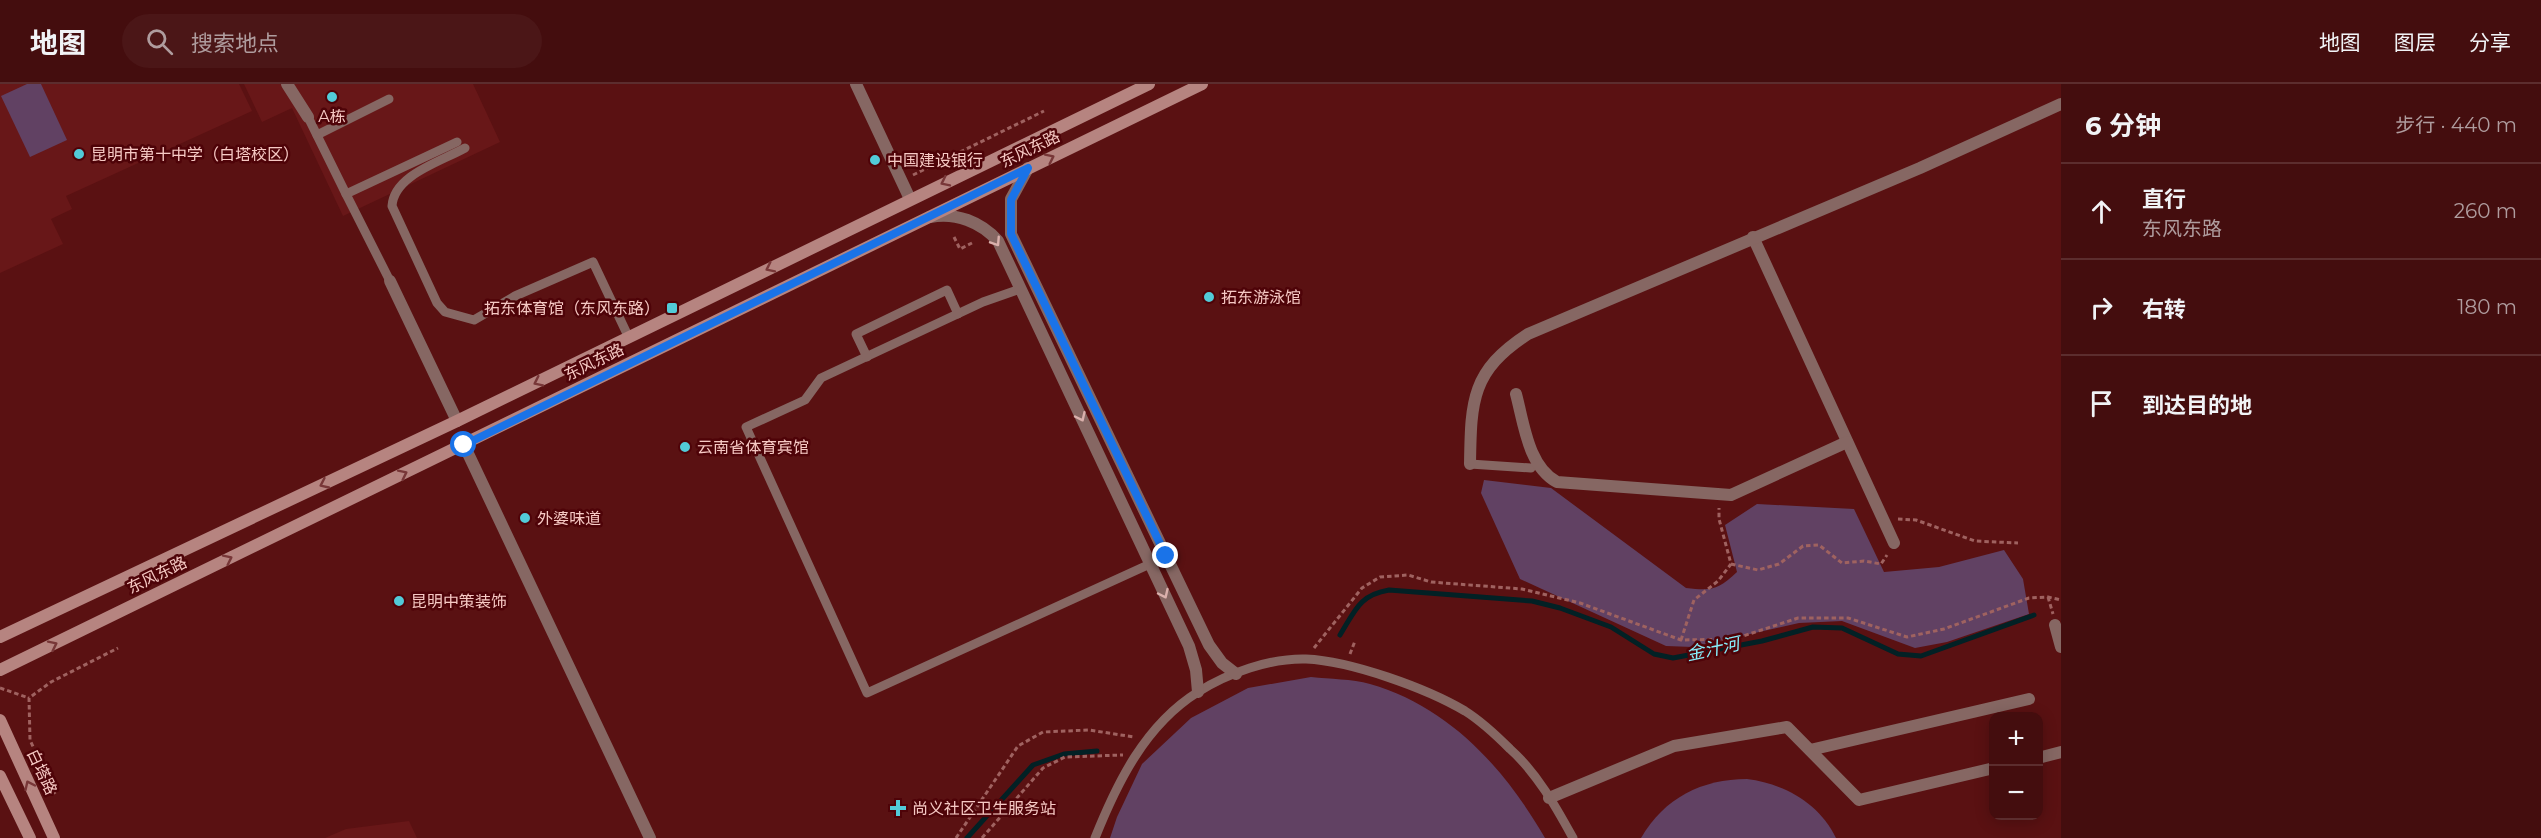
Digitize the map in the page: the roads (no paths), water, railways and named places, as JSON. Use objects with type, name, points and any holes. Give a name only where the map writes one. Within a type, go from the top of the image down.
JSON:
[{"type":"main road","name":"东风东路","points":[[0,637],[458,421],[1149,84]]},
{"type":"main road","name":"东风东路","points":[[0,670],[1202,84]]},
{"type":"main road","points":[[893,208],[903,210],[906,214],[908,222],[902,229]]},
{"type":"main road","name":"白塔路","points":[[0,720],[54,838]]},
{"type":"main road","points":[[0,776],[30,838]]},
{"type":"street","points":[[287,84],[308,117]]},
{"type":"street","points":[[856,84],[910,200]]},
{"type":"street","points":[[1470,464],[1470,415],[1475,393],[1489,367],[1504,350],[1528,334],[1920,168],[2061,104]]},
{"type":"street","points":[[1028,168],[1011,200],[1011,234],[1209,645],[1222,663],[1236,674]]},
{"type":"street","points":[[926,218],[957,217],[989,232],[998,241],[1189,646],[1196,670],[1198,692]]},
{"type":"street","points":[[1753,237],[1894,543]]},
{"type":"street","points":[[390,281],[458,421]]},
{"type":"street","points":[[1516,394],[1535,460],[1545,475],[1557,482],[1731,495],[1847,442]]},
{"type":"street","points":[[464,445],[650,838]]},
{"type":"street","points":[[2055,625],[2061,647]]},
{"type":"street","points":[[1810,750],[2029,699]]},
{"type":"street","points":[[1549,798],[1674,746],[1786,727],[1859,800],[1989,769]]},
{"type":"street","points":[[2043,757],[2061,752]]},
{"type":"lane","points":[[317,135],[389,99]]},
{"type":"lane","points":[[308,117],[390,281]]},
{"type":"lane","points":[[346,194],[461,145],[404,181],[393,195],[392,206],[438,303],[445,312],[474,320],[515,296],[593,262],[629,338]]},
{"type":"lane","points":[[1020,289],[958,314],[820,378],[805,400],[746,427],[867,693],[1150,564]]},
{"type":"lane","points":[[867,357],[856,334],[947,290],[958,314]]},
{"type":"lane","points":[[1470,464],[1531,468]]},
{"type":"lane","points":[[1095,838],[1133,756],[1171,714],[1198,692],[1236,674],[1264,663],[1305,659],[1346,666],[1407,684],[1466,712],[1512,750],[1549,798],[1573,838]]},
{"type":"waterway","name":"金汁河","points":[[1340,635],[1364,600],[1379,592],[1389,590],[1532,601],[1560,608],[1611,627],[1654,654],[1673,658],[1762,641],[1813,627],[1842,628],[1898,654],[1921,656],[2034,615]]},
{"type":"waterway","name":"金汁河","points":[[967,838],[1033,765],[1064,754],[1097,751]]},
{"type":"place","name":"A栋","points":[[332,97]]},
{"type":"place","name":"昆明市第十中学（白塔校区）","points":[[79,154]]},
{"type":"place","name":"中国建设银行","points":[[875,160]]},
{"type":"place","name":"拓东游泳馆","points":[[1209,297]]},
{"type":"place","name":"拓东体育馆（东风东路）","points":[[672,308]]},
{"type":"place","name":"云南省体育宾馆","points":[[685,447]]},
{"type":"place","name":"外婆味道","points":[[525,518]]},
{"type":"place","name":"昆明中策装饰","points":[[399,601]]},
{"type":"place","name":"尚义社区卫生服务站","points":[[898,808]]}]
